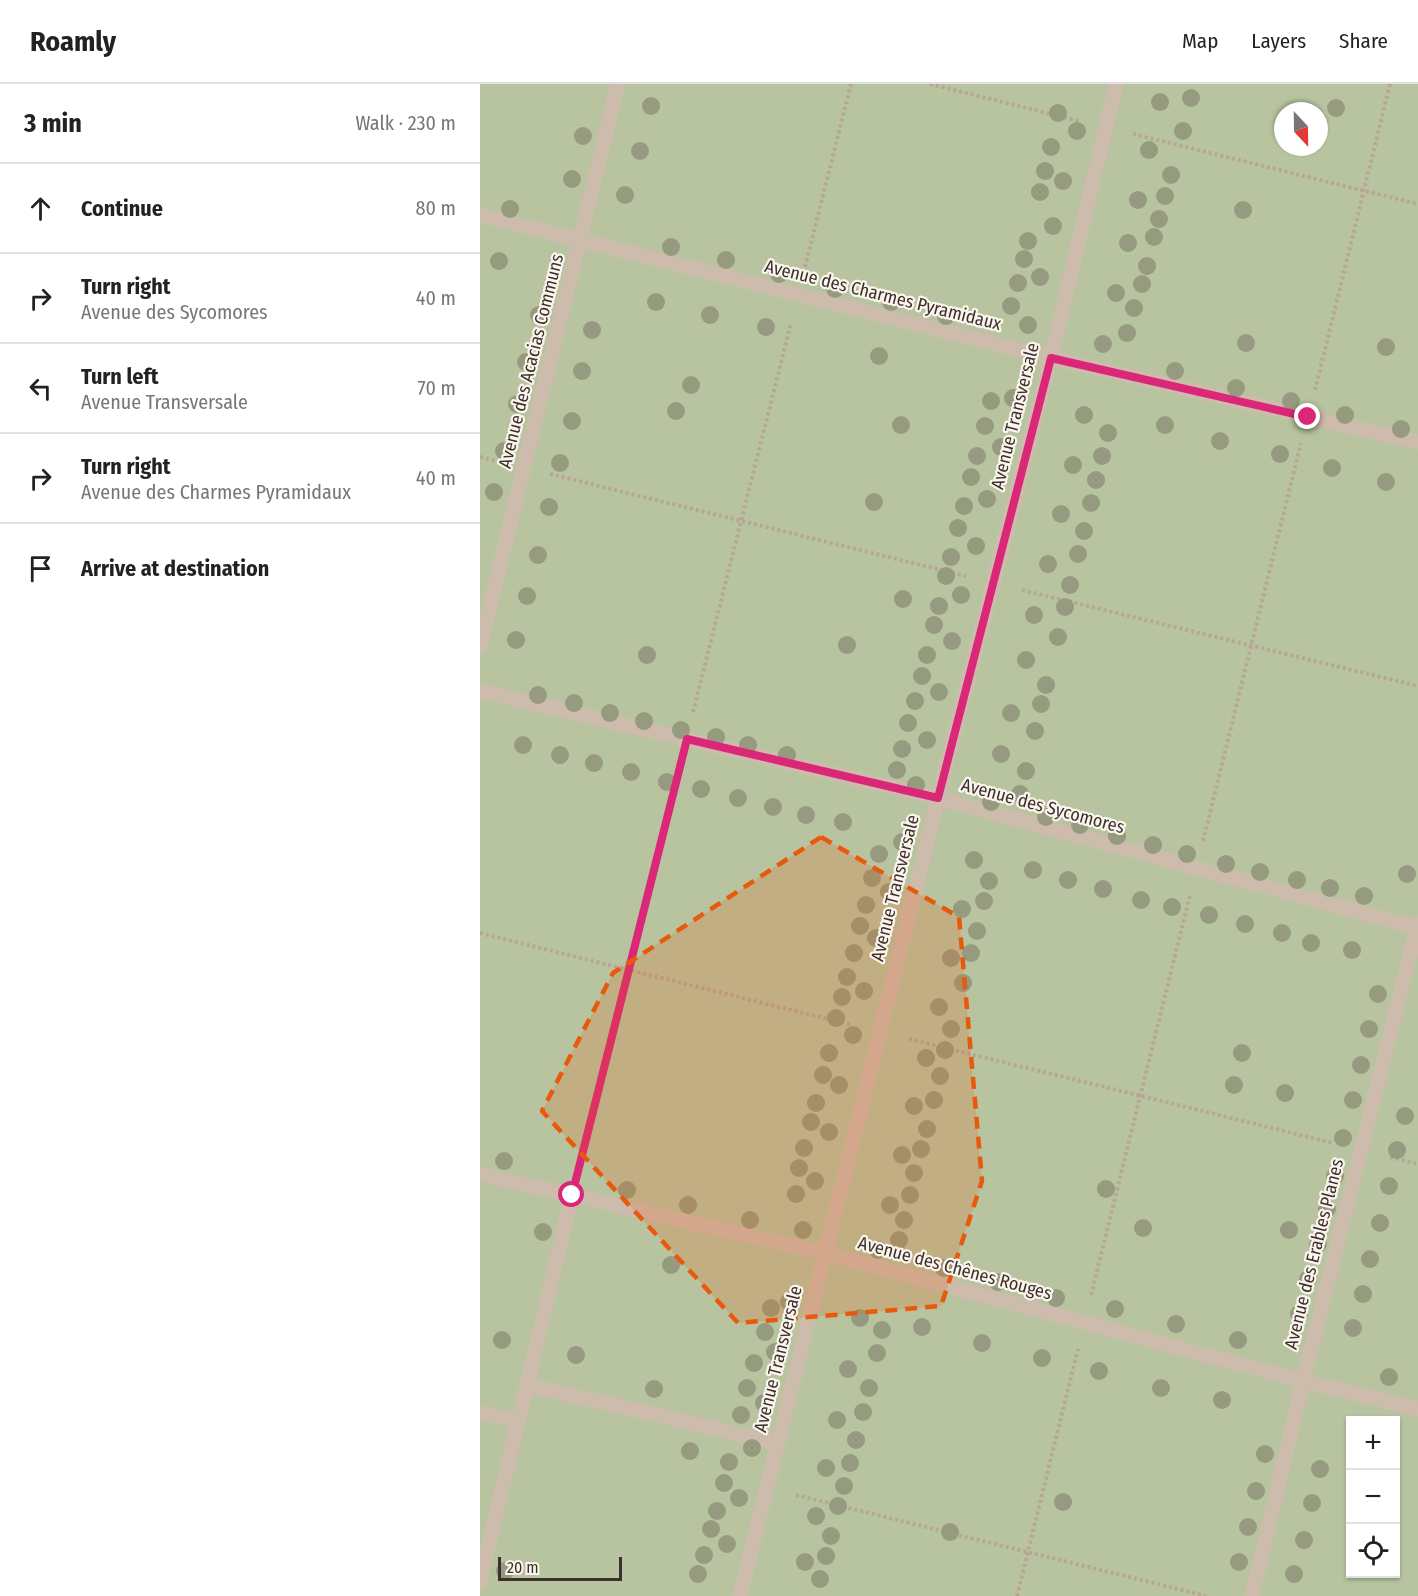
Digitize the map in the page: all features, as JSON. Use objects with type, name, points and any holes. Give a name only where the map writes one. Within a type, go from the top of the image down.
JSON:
[{"type":"lane","name":"Avenue des Acacias Communs","points":[[480,646],[582,240],[618,84]]},
{"type":"lane","name":"Avenue Transversale","points":[[740,1596],[938,798],[1051,358],[1116,84]]},
{"type":"lane","name":"Avenue des Charmes Pyramidaux","points":[[480,215],[1051,358],[1418,442]]},
{"type":"lane","name":"Avenue des Sycomores","points":[[480,691],[938,798],[1418,926]]},
{"type":"lane","name":"Avenue des Erables Planes","points":[[1252,1596],[1303,1381],[1418,926]]},
{"type":"lane","name":"Avenue des Chênes Rouges","points":[[480,1174],[824,1253],[1303,1381],[1418,1408]]},
{"type":"lane","points":[[480,1582],[572,1195]]},
{"type":"lane","points":[[527,1385],[777,1443]]},
{"type":"lane","points":[[480,1413],[518,1421]]},
{"type":"path","points":[[572,1195],[851,84]]},
{"type":"path","points":[[930,84],[1418,204]]},
{"type":"path","points":[[480,457],[1418,687]]},
{"type":"path","points":[[480,933],[1418,1164]]},
{"type":"path","points":[[766,1488],[1206,1596]]},
{"type":"highlighted area","points":[[821,837],[959,917],[982,1181],[941,1306],[738,1323],[542,1111],[613,973]]},
{"type":"green space","points":[[480,84],[1418,84],[1418,1596],[480,1596]]},
{"type":"route","points":[[572,1195],[687,739],[938,798],[1051,358],[1308,417]]}]
